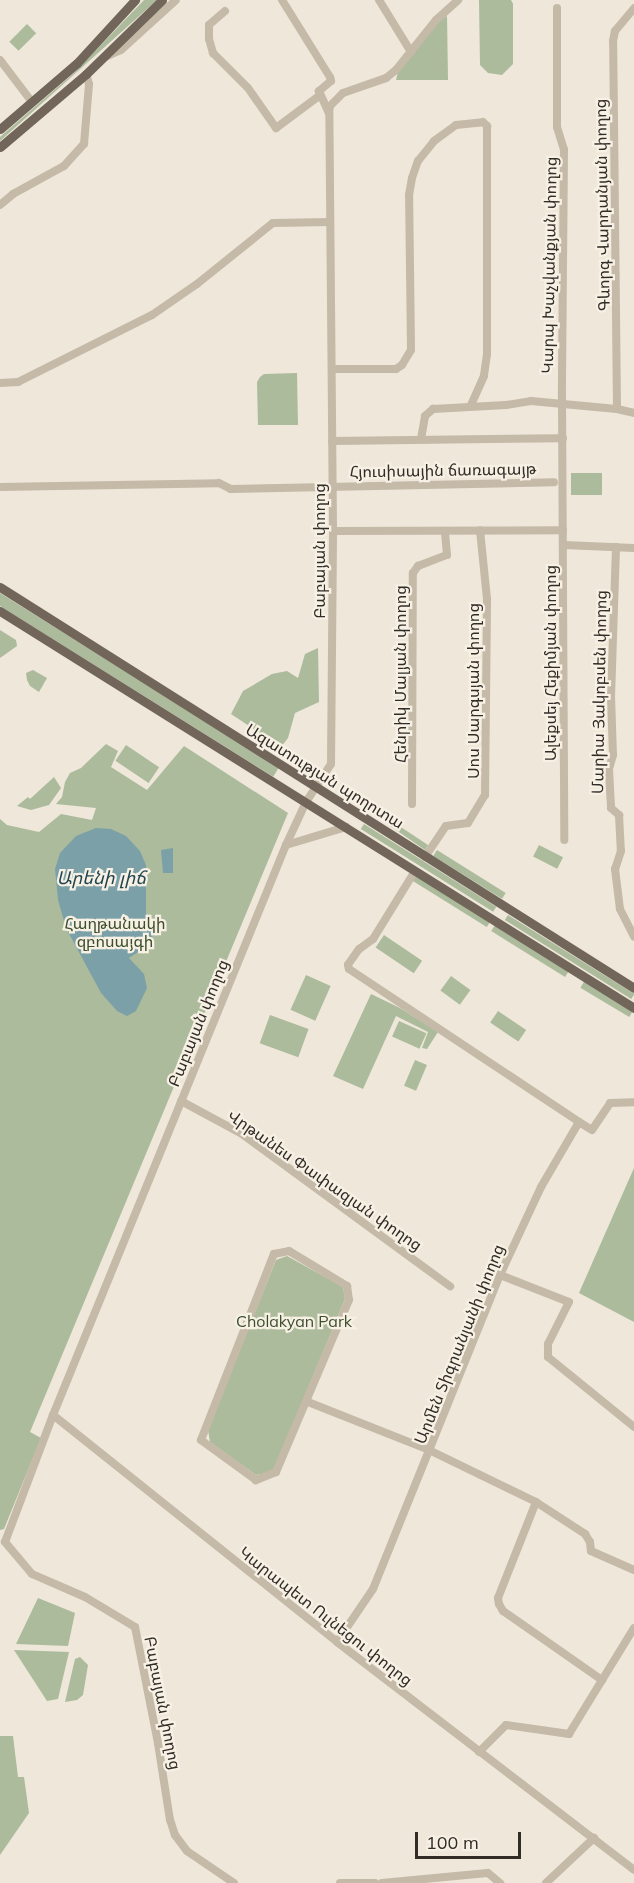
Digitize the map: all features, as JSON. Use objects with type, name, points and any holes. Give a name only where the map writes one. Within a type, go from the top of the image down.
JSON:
[{"type":"main road","points":[[0,129],[77,63],[135,0]]},
{"type":"main road","points":[[0,147],[86,74],[162,0]]},
{"type":"main road","name":"Ազատության պողոտա","points":[[0,587],[425,857],[633,984]]},
{"type":"main road","name":"Ազատության պողոտա","points":[[0,611],[634,1008]]},
{"type":"street","points":[[101,59],[122,50],[176,0]]},
{"type":"street","points":[[225,10],[209,25],[208,39],[213,53],[248,88],[276,128],[319,96],[322,87],[331,81],[282,0]]},
{"type":"street","points":[[379,0],[411,52]]},
{"type":"street","points":[[329,113],[330,106],[343,93],[374,82],[396,70],[436,20],[458,0]]},
{"type":"street","name":"Կարպ Խաչվանքյան փողոց","points":[[557,8],[557,127],[564,150],[563,486]]},
{"type":"street","name":"Գևորգ Վարդանյան փողոց","points":[[616,409],[614,41],[615,31],[634,8]]},
{"type":"street","points":[[0,60],[32,102]]},
{"type":"street","points":[[0,205],[13,194],[64,166],[84,144],[89,84],[86,74]]},
{"type":"street","points":[[319,96],[329,113]]},
{"type":"street","name":"Բաբայան փողոց","points":[[234,1883],[187,1851],[175,1835],[170,1820],[158,1743],[135,1627],[85,1597],[32,1574],[5,1542],[53,1415],[286,845],[306,802],[331,764],[333,485],[329,113]]},
{"type":"street","points":[[332,369],[396,369],[402,365],[411,350],[409,195],[412,178],[418,161],[429,145],[450,128],[464,122],[481,121],[487,126],[487,354],[484,375],[471,405]]},
{"type":"street","points":[[0,383],[18,382],[152,315],[197,284],[273,223],[330,222]]},
{"type":"street","points":[[421,439],[428,411],[471,405],[506,405],[531,401],[562,402],[634,413]]},
{"type":"street","points":[[332,441],[563,438]]},
{"type":"street","name":"Հյուսիսային ճառագայթ","points":[[0,487],[219,483],[231,489],[554,482]]},
{"type":"street","name":"Ալեքսեյ Հեքիմյան փողոց","points":[[563,486],[564,840]]},
{"type":"street","name":"Սոս Սարգսյան փողոց","points":[[425,857],[446,826],[468,823],[485,795],[487,599],[480,530]]},
{"type":"street","points":[[333,531],[563,530]]},
{"type":"street","name":"Հենրիկ Մալյան փողոց","points":[[412,804],[413,573],[418,566],[447,555],[445,531]]},
{"type":"street","points":[[564,545],[634,548]]},
{"type":"street","name":"Մարիա Յակոբսեն փողոց","points":[[616,547],[611,696],[613,755],[609,769],[610,808],[619,815],[621,851],[615,868],[620,909],[634,937]]},
{"type":"street","points":[[286,845],[346,827]]},
{"type":"street","points":[[415,871],[373,939],[359,950],[348,965],[349,969],[592,1130],[610,1103],[634,1102]]},
{"type":"street","name":"Վրթանես Փափազյան փողոց","points":[[181,1101],[242,1134],[450,1286]]},
{"type":"street","name":"Արմեն Տիգրանյանի փողոց","points":[[337,1642],[373,1589],[500,1275],[537,1196],[579,1122]]},
{"type":"street","points":[[289,1251],[347,1286],[349,1300],[308,1402],[276,1472],[271,1476],[256,1480],[201,1440],[274,1254],[289,1251]]},
{"type":"street","points":[[500,1275],[569,1302],[548,1344],[548,1357],[634,1427]]},
{"type":"street","points":[[308,1402],[429,1450],[536,1502],[585,1534],[590,1542],[591,1551],[634,1570]]},
{"type":"street","name":"Կարապետ Ուլնեցու փողոց","points":[[53,1415],[337,1642],[591,1836],[634,1872]]},
{"type":"street","points":[[536,1502],[498,1598],[499,1604],[503,1611],[602,1680]]},
{"type":"street","points":[[479,1752],[506,1725],[569,1734],[634,1628]]},
{"type":"street","points":[[546,1883],[591,1836]]},
{"type":"street","points":[[382,1883],[488,1874],[500,1883]]},
{"type":"street","points":[[340,1883],[375,1883]]},
{"type":"green space","points":[[144,0],[157,0],[0,141],[0,137],[74,73]]},
{"type":"green space","points":[[479,0],[511,0],[513,4],[513,64],[502,75],[488,73],[480,65]]},
{"type":"green space","points":[[447,16],[448,80],[396,80],[398,72],[437,22]]},
{"type":"green space","points":[[27,24],[36,33],[19,51],[9,42]]},
{"type":"green space","points":[[297,373],[298,425],[258,425],[257,382],[260,377],[264,374]]},
{"type":"green space","points":[[571,473],[602,473],[602,495],[571,495]]},
{"type":"green space","points":[[0,593],[279,767],[273,777],[0,606]]},
{"type":"green space","points":[[0,630],[16,640],[17,646],[0,658]]},
{"type":"green space","points":[[318,648],[319,702],[295,713],[288,738],[281,747],[231,714],[243,691],[272,674],[287,671],[298,678],[305,654]]},
{"type":"green space","points":[[33,670],[47,678],[39,692],[30,686],[27,680],[26,673]]},
{"type":"green space","name":"Հաղթանակի զբոսայգի","points":[[106,744],[118,751],[111,767],[147,790],[184,746],[288,813],[30,1432],[41,1438],[4,1529],[0,1530],[0,819],[7,825],[39,832],[61,814],[92,820],[96,808],[56,804],[62,797],[65,782],[70,773],[81,768]]},
{"type":"green space","points":[[126,745],[159,767],[149,783],[115,761]]},
{"type":"green space","points":[[54,777],[61,788],[49,805],[31,810],[17,806],[28,797],[30,799]]},
{"type":"green space","points":[[372,808],[428,845],[425,850],[370,812]]},
{"type":"green space","points":[[364,824],[496,907],[493,912],[361,829]]},
{"type":"green space","points":[[539,845],[563,857],[557,869],[533,857]]},
{"type":"green space","points":[[437,850],[506,893],[502,899],[433,856]]},
{"type":"green space","points":[[415,874],[490,921],[487,927],[411,880]]},
{"type":"green space","points":[[508,915],[634,994],[631,999],[505,920]]},
{"type":"green space","points":[[495,925],[569,971],[565,977],[491,931]]},
{"type":"green space","points":[[384,935],[422,961],[414,973],[376,947]]},
{"type":"green space","points":[[306,975],[331,986],[315,1021],[291,1010]]},
{"type":"green space","points":[[451,976],[470,990],[460,1005],[440,991]]},
{"type":"green space","points":[[585,980],[634,1009],[629,1017],[580,988]]},
{"type":"green space","points":[[371,994],[400,1008],[438,1032],[427,1049],[422,1048],[428,1032],[396,1016],[363,1089],[333,1076]]},
{"type":"green space","points":[[498,1011],[526,1030],[518,1042],[490,1023]]},
{"type":"green space","points":[[270,1015],[309,1029],[298,1057],[260,1043]]},
{"type":"green space","points":[[399,1021],[426,1033],[419,1049],[392,1037]]},
{"type":"green space","points":[[415,1060],[427,1065],[416,1091],[404,1086]]},
{"type":"green space","points":[[634,1168],[634,1322],[579,1293]]},
{"type":"green space","name":"Cholakyan Park","points":[[287,1256],[343,1287],[345,1299],[273,1472],[256,1475],[210,1442],[208,1430],[276,1260]]},
{"type":"green space","points":[[38,1598],[75,1613],[68,1646],[16,1644]]},
{"type":"green space","points":[[14,1650],[69,1652],[58,1699],[47,1701]]},
{"type":"green space","points":[[80,1657],[88,1665],[83,1695],[77,1700],[65,1702],[75,1659]]},
{"type":"green space","points":[[0,1736],[13,1736],[18,1777],[24,1777],[29,1813],[0,1855]]},
{"type":"water","name":"Արենի լիճ","points":[[96,828],[111,829],[126,836],[140,851],[146,865],[146,917],[153,939],[150,944],[129,958],[144,974],[147,988],[136,1011],[127,1016],[117,1011],[101,993],[66,928],[58,900],[55,869],[60,853],[76,836]]},
{"type":"water","points":[[173,848],[173,873],[163,873],[161,850]]}]
